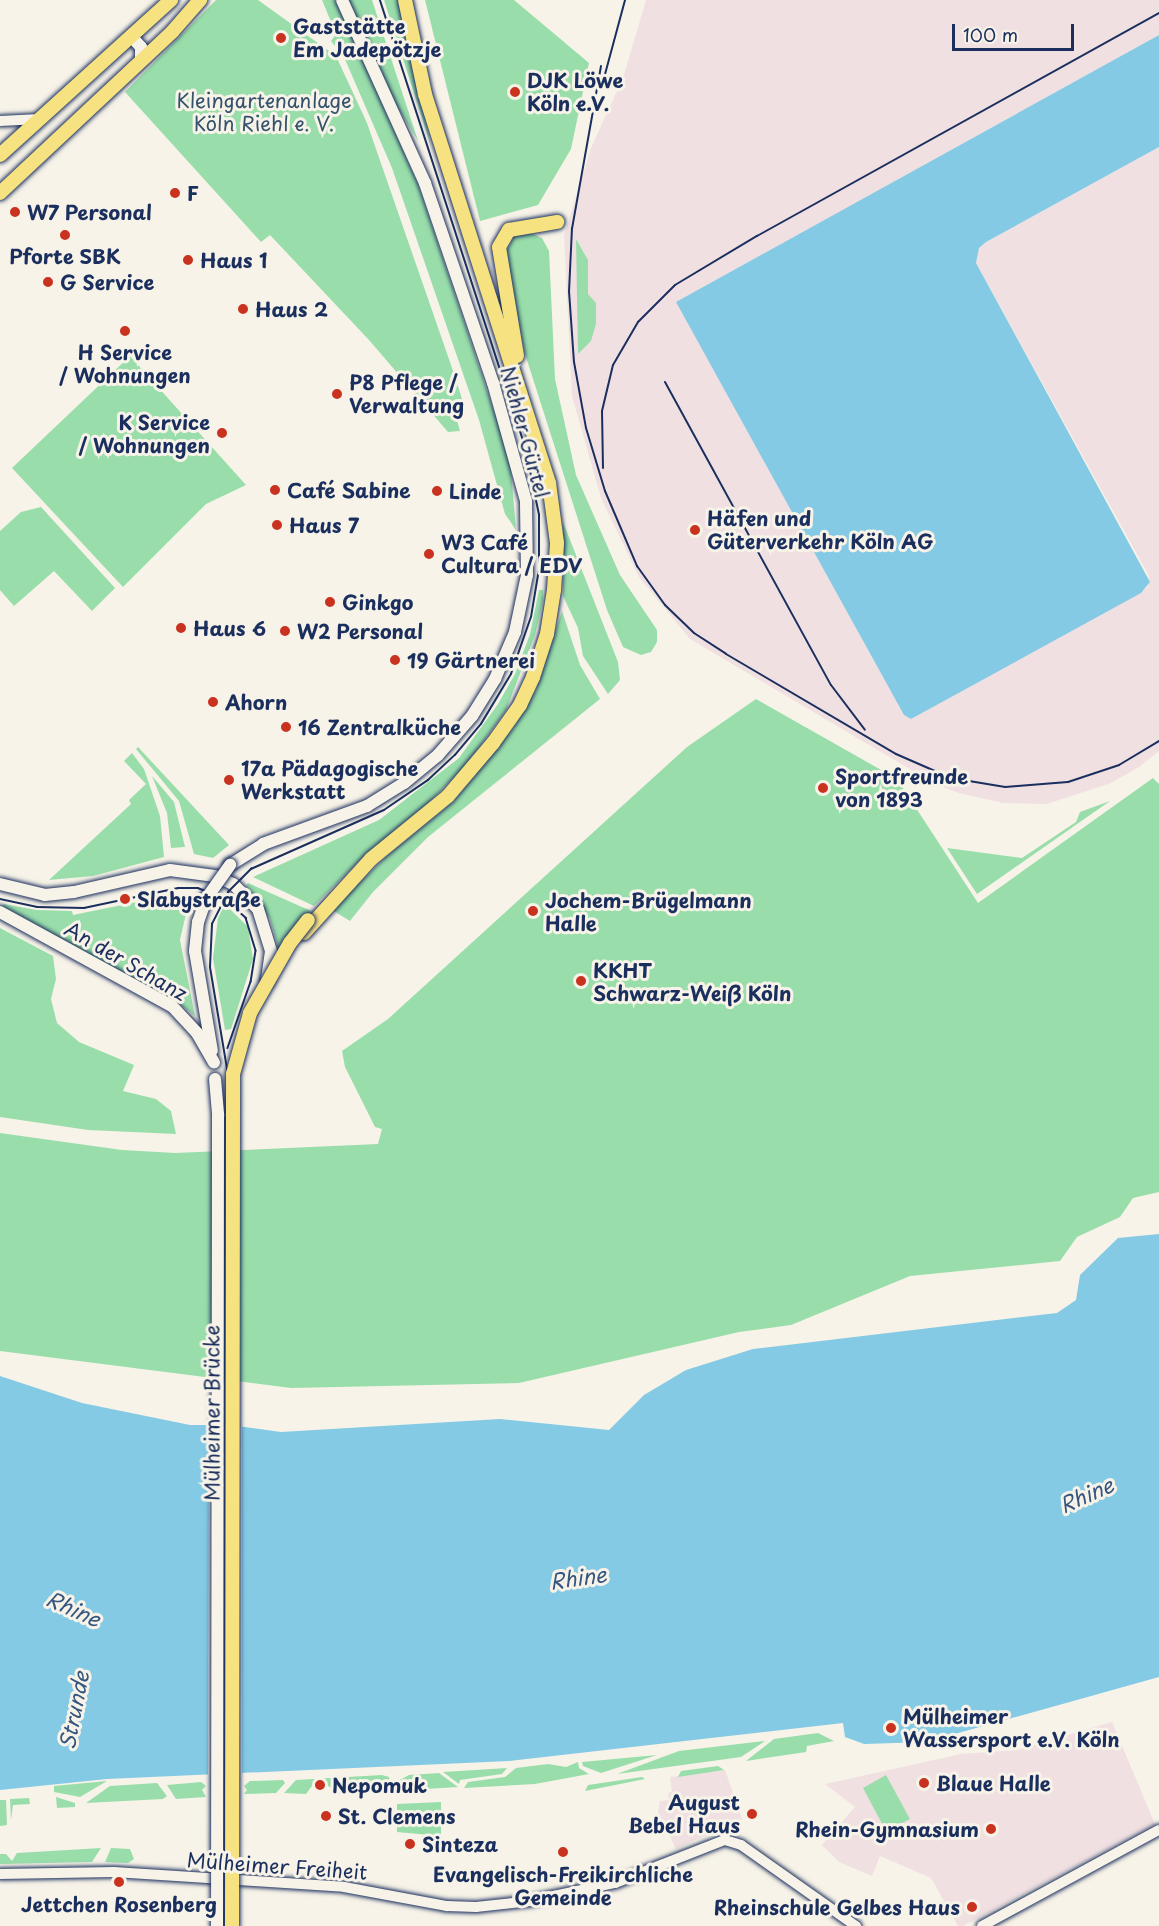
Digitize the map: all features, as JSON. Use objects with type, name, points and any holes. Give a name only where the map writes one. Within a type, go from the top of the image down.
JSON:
[{"type":"main road","points":[[0,155],[171,0]]},
{"type":"main road","points":[[0,193],[141,60],[200,0]]},
{"type":"main road","name":"Niehler Gürtel","points":[[209,1047],[195,951],[196,929],[206,899],[230,865],[263,844],[347,815],[380,799],[443,750],[472,716],[495,679],[515,632],[527,575],[528,531],[518,463],[425,183],[342,0]]},
{"type":"main road","name":"Niehler Gürtel","points":[[308,920],[371,859],[448,796],[493,743],[519,705],[533,677],[550,609],[554,567],[549,483],[425,94],[404,0]]},
{"type":"main road","name":"Niehler Gürtel","points":[[404,0],[435,141],[545,483],[554,567]]},
{"type":"main road","points":[[131,36],[141,47],[141,60]]},
{"type":"main road","points":[[524,402],[499,247],[509,230],[556,222]]},
{"type":"main road","name":"An der Schanz","points":[[0,884],[45,895],[74,892],[170,870],[215,876],[233,884],[258,909],[271,951],[267,983]]},
{"type":"main road","name":"Niehler Gürtel","points":[[244,1040],[287,955],[324,904]]},
{"type":"main road","name":"An der Schanz","points":[[0,912],[172,1006],[209,1047],[214,1063]]},
{"type":"main road","name":"Mülheimer Brücke","points":[[234,1926],[233,1074],[250,1013],[308,920]]},
{"type":"main road","name":"Mülheimer Brücke","points":[[234,1926],[235,1113],[236,1074],[244,1040]]},
{"type":"main road","name":"Mülheimer Brücke","points":[[214,1063],[218,1116],[217,1926]]},
{"type":"street","points":[[0,122],[41,119]]},
{"type":"street","points":[[0,122],[17,127],[20,137]]},
{"type":"street","points":[[982,1926],[1159,1830]]},
{"type":"street","name":"Mülheimer Freiheit","points":[[0,1874],[90,1872],[344,1887],[467,1907],[530,1901],[603,1886],[725,1840],[741,1845],[856,1926]]},
{"type":"shaded area","points":[[646,0],[1159,0],[1159,35],[677,302],[904,715],[911,719],[1148,587],[1149,576],[976,263],[979,248],[986,242],[1159,147],[1159,751],[1139,767],[1111,783],[1047,804],[1003,803],[959,793],[935,784],[690,639],[639,577],[601,498],[572,396],[564,236],[591,148],[623,78]]},
{"type":"shaded area","name":"Rhein-Gymnasium","points":[[1112,1722],[1155,1824],[963,1926],[958,1926],[931,1878],[880,1856],[872,1876],[839,1862],[822,1845],[855,1807],[825,1784],[961,1754],[1017,1750]]},
{"type":"shaded area","points":[[725,1770],[742,1819],[676,1849],[658,1812],[660,1801],[669,1800],[668,1793],[672,1792],[670,1777]]},
{"type":"green space","name":"Kleingartenanlage Köln Riehl e. V.","points":[[216,0],[258,0],[336,56],[367,123],[451,365],[465,408],[455,413],[460,431],[448,432],[369,340],[270,235],[261,242],[125,92]]},
{"type":"green space","points":[[322,0],[336,0],[418,184],[510,459],[516,530],[505,514],[479,420],[392,168],[344,57],[331,41],[336,34]]},
{"type":"green space","points":[[347,0],[372,0],[418,141],[393,100]]},
{"type":"green space","points":[[384,0],[400,0],[431,146]]},
{"type":"green space","name":"DJK Löwe Köln e.V.","points":[[425,0],[514,0],[589,63],[571,149],[538,205],[480,221]]},
{"type":"green space","points":[[529,232],[542,238],[549,251],[555,379],[576,475],[620,575],[657,630],[657,642],[651,652],[641,655],[623,647],[607,610],[525,354],[505,254],[515,235]]},
{"type":"green space","points":[[576,239],[588,260],[588,294],[596,303],[596,324],[591,341],[578,354]]},
{"type":"green space","points":[[130,356],[246,485],[206,504],[123,587],[12,468]]},
{"type":"green space","points":[[41,507],[115,588],[92,611],[54,571],[14,606],[0,590],[0,531],[21,512]]},
{"type":"green space","points":[[563,522],[618,662],[620,680],[608,694],[583,656],[578,628],[563,596]]},
{"type":"green space","points":[[539,590],[543,590],[543,600],[535,635],[506,710],[467,764],[427,804],[362,858],[314,906],[253,877],[379,820],[459,758],[498,704],[515,674],[530,634]]},
{"type":"green space","points":[[562,611],[580,665],[600,699],[428,837],[373,892],[350,921],[332,910],[387,856],[453,802],[514,727],[536,690]]},
{"type":"green space","points":[[756,699],[897,779],[978,903],[1153,778],[1159,784],[1159,1192],[1133,1198],[1120,1217],[1077,1237],[1060,1261],[910,1276],[791,1325],[739,1332],[519,1383],[291,1388],[0,1351],[0,1133],[122,1150],[175,1153],[378,1144],[382,1129],[375,1127],[345,1067],[342,1051],[388,1019],[687,747]]},
{"type":"green space","points":[[138,747],[229,845],[213,858],[194,854],[179,801],[136,749]]},
{"type":"green space","points":[[132,753],[144,769],[160,816],[164,857],[93,876],[49,880],[131,804],[129,800],[146,784],[124,761]]},
{"type":"green space","points":[[152,776],[174,802],[185,847],[171,848],[167,813]]},
{"type":"green space","points":[[1110,801],[977,894],[947,848],[1022,858],[1076,822],[1080,812]]},
{"type":"green space","points":[[248,883],[311,911],[280,953],[270,919],[246,886]]},
{"type":"green space","points":[[171,895],[188,905],[180,940],[195,1016],[174,1000],[1,907],[4,904],[37,910],[72,911],[73,915]]},
{"type":"green space","points":[[225,904],[248,927],[253,959],[231,1029],[225,1030],[213,958],[218,918]]},
{"type":"green space","points":[[0,928],[53,956],[56,979],[51,999],[57,1023],[79,1042],[134,1065],[123,1091],[156,1099],[171,1111],[176,1134],[88,1130],[0,1117]]},
{"type":"green space","points":[[818,1733],[834,1741],[807,1746],[806,1752],[746,1761],[774,1739]]},
{"type":"green space","points":[[765,1741],[741,1757],[617,1774],[679,1751]]},
{"type":"green space","points":[[657,1755],[601,1773],[583,1766],[582,1762]]},
{"type":"green space","points":[[578,1762],[579,1768],[589,1774],[535,1784],[464,1788],[468,1782],[505,1777],[516,1768],[548,1764],[566,1767]]},
{"type":"green space","points":[[718,1766],[724,1770],[678,1777],[681,1771]]},
{"type":"green space","points":[[507,1768],[502,1774],[460,1780],[459,1784],[443,1772]]},
{"type":"green space","points":[[439,1773],[458,1787],[394,1791],[398,1781],[409,1775]]},
{"type":"green space","points":[[382,1775],[389,1777],[390,1783],[378,1792],[339,1794],[323,1782],[312,1786],[306,1794],[284,1793],[296,1780]]},
{"type":"green space","points":[[886,1775],[910,1819],[886,1831],[863,1788]]},
{"type":"green space","points":[[642,1777],[645,1779],[585,1791],[588,1785]]},
{"type":"green space","points":[[283,1780],[285,1783],[276,1793],[244,1794],[247,1790],[244,1786],[250,1781]]},
{"type":"green space","points":[[107,1781],[80,1797],[54,1792],[54,1786]]},
{"type":"green space","points":[[201,1782],[206,1786],[202,1790],[206,1797],[176,1799],[167,1785]]},
{"type":"green space","points":[[157,1783],[167,1796],[163,1799],[86,1803],[110,1786]]},
{"type":"green space","points":[[56,1797],[75,1803],[75,1807],[57,1808]]},
{"type":"green space","points":[[29,1798],[30,1804],[13,1805],[11,1820],[10,1799]]},
{"type":"green space","points":[[0,1800],[6,1800],[7,1825],[0,1826]]},
{"type":"green space","points":[[441,1802],[441,1836],[397,1832],[397,1804]]},
{"type":"green space","points":[[101,1848],[92,1862],[0,1864],[0,1854],[6,1854],[12,1861],[17,1853]]},
{"type":"green space","points":[[111,1848],[130,1849],[134,1859],[128,1863],[105,1862]]},
{"type":"water","points":[[1159,35],[1159,147],[986,242],[979,248],[976,263],[1150,582],[1141,593],[911,719],[904,715],[676,302]]},
{"type":"water","points":[[1159,1234],[1159,1677],[926,1742],[864,1744],[845,1737],[843,1723],[509,1761],[107,1779],[0,1790],[0,1376],[82,1403],[190,1425],[230,1425],[281,1432],[500,1419],[609,1430],[644,1395],[686,1370],[753,1349],[1057,1313],[1076,1300],[1080,1275],[1118,1238]]},
{"type":"pier","points":[[209,1421],[242,1423],[242,1778],[208,1779]]},
{"type":"tram line","points":[[227,1926],[228,1075],[210,967],[212,924],[228,892],[251,869],[384,810],[428,780],[455,755],[481,724],[511,674],[531,617],[539,569],[539,515],[525,447],[380,0]]},
{"type":"tram line","points":[[0,899],[37,907],[84,908],[178,888],[198,888],[224,898],[246,918],[256,951],[251,982],[228,1048]]},
{"type":"railway","points":[[604,78],[625,0]]},
{"type":"railway","points":[[603,468],[602,411],[613,365],[638,322],[675,285],[757,236],[1159,13]]},
{"type":"railway","points":[[601,66],[572,228],[569,291],[574,362],[586,428],[605,491],[637,566],[665,605],[694,633],[726,654],[896,754],[951,778],[1005,787],[1068,782],[1119,765],[1159,741]]},
{"type":"railway","points":[[665,382],[831,685],[865,730]]},
{"type":"place","name":"Gaststätte Em Jadepötzje","points":[[281,38]]},
{"type":"place","name":"DJK Löwe Köln e.V.","points":[[515,92]]},
{"type":"place","name":"F","points":[[175,193]]},
{"type":"place","name":"W7 Personal","points":[[15,212]]},
{"type":"place","name":"Pforte SBK","points":[[65,235]]},
{"type":"place","name":"Haus 1","points":[[188,260]]},
{"type":"place","name":"G Service","points":[[48,282]]},
{"type":"place","name":"Haus 2","points":[[243,309]]},
{"type":"place","name":"H Service / Wohnungen","points":[[125,331]]},
{"type":"place","name":"P8 Pflege / Verwaltung","points":[[337,394]]},
{"type":"place","name":"K Service / Wohnungen","points":[[222,433]]},
{"type":"place","name":"Café Sabine","points":[[275,490]]},
{"type":"place","name":"Linde","points":[[437,491]]},
{"type":"place","name":"Haus 7","points":[[277,525]]},
{"type":"place","name":"Häfen und Güterverkehr Köln AG","points":[[695,530]]},
{"type":"place","name":"W3 Café Cultura / EDV","points":[[429,554]]},
{"type":"place","name":"Ginkgo","points":[[330,602]]},
{"type":"place","name":"Haus 6","points":[[181,628]]},
{"type":"place","name":"W2 Personal","points":[[285,631]]},
{"type":"place","name":"19 Gärtnerei","points":[[395,660]]},
{"type":"place","name":"Ahorn","points":[[213,702]]},
{"type":"place","name":"16 Zentralküche","points":[[286,727]]},
{"type":"place","name":"17a Pädagogische Werkstatt","points":[[229,780]]},
{"type":"place","name":"Sportfreunde von 1893","points":[[823,788]]},
{"type":"place","name":"Slabystraße","points":[[125,899]]},
{"type":"place","name":"Jochem-Brügelmann Halle","points":[[533,911]]},
{"type":"place","name":"KKHT Schwarz-Weiß Köln","points":[[581,981]]},
{"type":"place","name":"Mülheimer Wassersport e.V. Köln","points":[[891,1728]]},
{"type":"place","name":"Blaue Halle","points":[[924,1783]]},
{"type":"place","name":"Nepomuk","points":[[320,1785]]},
{"type":"place","name":"August Bebel Haus","points":[[752,1814]]},
{"type":"place","name":"St. Clemens","points":[[326,1816]]},
{"type":"place","name":"Rhein-Gymnasium","points":[[991,1829]]},
{"type":"place","name":"Sinteza","points":[[410,1844]]},
{"type":"place","name":"Evangelisch-Freikirchliche Gemeinde","points":[[563,1852]]},
{"type":"place","name":"Jettchen Rosenberg","points":[[119,1882]]},
{"type":"place","name":"Rheinschule Gelbes Haus","points":[[972,1907]]},
{"type":"water label","name":"Rhine","points":[[1086,1494]]},
{"type":"water label","name":"Rhine","points":[[578,1577]]},
{"type":"water label","name":"Rhine","points":[[74,1608]]},
{"type":"water label","name":"Strunde","points":[[73,1710]]}]
